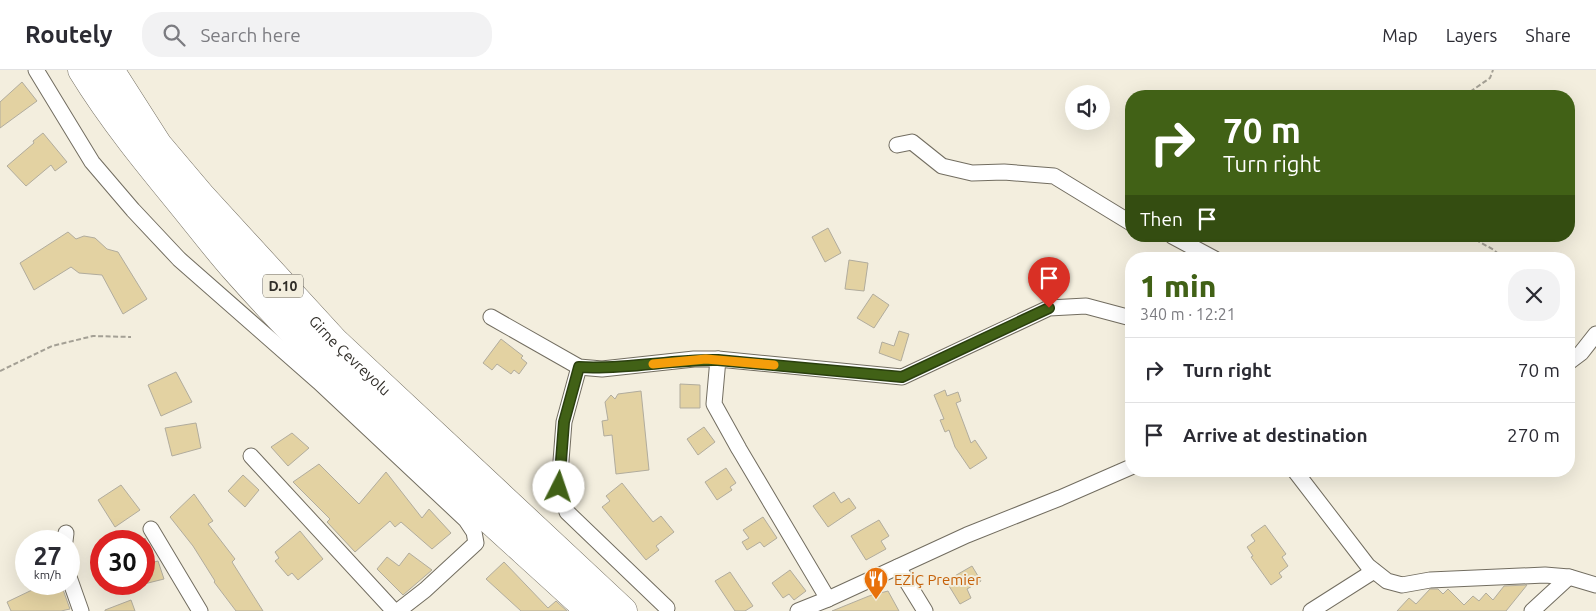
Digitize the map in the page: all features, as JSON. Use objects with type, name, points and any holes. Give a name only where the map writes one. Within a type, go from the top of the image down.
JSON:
[{"type":"highway","name":"D.10","points":[[68,70],[115,89]]},
{"type":"highway","name":"Girne Çevreyolu","points":[[82,70],[115,89],[158,145],[202,197],[334,341],[623,611]]},
{"type":"highway","name":"Girne Çevreyolu","points":[[110,70],[115,89],[169,189],[236,270],[302,340],[434,469],[590,611]]},
{"type":"street","points":[[36,70],[92,162],[133,210],[180,259],[326,389],[466,520],[474,532],[476,544],[425,590],[398,611]]},
{"type":"street","points":[[897,144],[912,142],[942,166],[972,173],[1004,172],[1054,176],[1125,219]]},
{"type":"street","points":[[1183,242],[1202,252]]},
{"type":"street","points":[[491,317],[579,367],[602,369],[694,359],[902,377],[1049,308],[1086,306],[1125,316]]},
{"type":"street","points":[[1575,358],[1596,334]]},
{"type":"street","points":[[718,360],[714,404],[738,449],[828,599]]},
{"type":"street","points":[[579,367],[564,422],[559,487],[567,512],[667,608]]},
{"type":"street","points":[[251,456],[394,611]]},
{"type":"street","points":[[798,611],[967,535],[1125,470]]},
{"type":"street","points":[[1300,477],[1368,566],[1387,581],[1402,585],[1430,580],[1545,575],[1569,577],[1596,585]]},
{"type":"street","points":[[151,529],[200,611]]},
{"type":"street","points":[[898,567],[925,611]]},
{"type":"street","points":[[1311,611],[1374,571]]},
{"type":"street","points":[[1532,611],[1569,577]]},
{"type":"street","points":[[75,595],[81,611]]},
{"type":"path","points":[[1473,90],[1490,78],[1493,70]]},
{"type":"path","points":[[1480,242],[1496,252]]},
{"type":"path","points":[[0,371],[52,346],[93,336],[131,337]]},
{"type":"building","points":[[22,82],[37,101],[0,128],[0,102]]},
{"type":"building","points":[[43,133],[67,162],[55,171],[51,165],[26,186],[7,166]]},
{"type":"building","points":[[828,228],[841,253],[825,262],[812,237]]},
{"type":"building","points":[[68,232],[76,239],[84,236],[95,238],[107,249],[118,252],[147,299],[123,314],[102,275],[79,273],[71,267],[34,290],[20,263]]},
{"type":"building","points":[[849,260],[868,263],[864,291],[845,289]]},
{"type":"building","points":[[873,294],[889,305],[874,328],[857,318]]},
{"type":"building","points":[[899,331],[909,334],[901,361],[879,353],[882,342],[894,346]]},
{"type":"building","points":[[501,339],[523,356],[521,358],[527,363],[519,374],[514,370],[511,374],[497,364],[492,370],[483,363]]},
{"type":"building","points":[[176,372],[192,402],[161,416],[148,385]]},
{"type":"building","points":[[680,384],[700,385],[700,408],[680,408]]},
{"type":"building","points":[[945,390],[947,396],[958,392],[961,401],[956,403],[971,443],[975,440],[987,458],[970,469],[955,447],[949,430],[945,432],[940,420],[944,419],[934,395]]},
{"type":"building","points":[[641,391],[649,470],[616,474],[612,435],[604,436],[602,421],[608,420],[605,402],[611,395],[615,399],[618,394]]},
{"type":"building","points":[[196,423],[201,448],[172,456],[165,428]]},
{"type":"building","points":[[704,427],[715,442],[698,455],[687,439]]},
{"type":"building","points":[[292,433],[309,448],[288,466],[271,447]]},
{"type":"building","points":[[319,464],[359,504],[386,472],[422,518],[429,509],[451,533],[432,549],[401,522],[395,527],[390,521],[355,552],[327,522],[330,519],[293,482]]},
{"type":"building","points":[[726,468],[736,483],[730,487],[732,490],[717,500],[705,482]]},
{"type":"building","points":[[243,475],[259,490],[245,507],[228,491]]},
{"type":"building","points":[[622,483],[653,522],[661,516],[674,532],[656,546],[659,550],[646,560],[602,507],[610,501],[606,496]]},
{"type":"building","points":[[121,485],[140,510],[115,527],[98,500]]},
{"type":"building","points":[[834,492],[841,503],[849,498],[856,508],[828,527],[813,506]]},
{"type":"building","points":[[194,494],[213,521],[208,524],[235,559],[232,562],[263,611],[236,611],[214,582],[193,546],[170,517]]},
{"type":"building","points":[[763,517],[777,538],[764,547],[760,542],[747,550],[742,542],[749,538],[743,530]]},
{"type":"building","points":[[879,520],[889,536],[881,541],[886,549],[866,560],[851,536]]},
{"type":"building","points":[[1265,525],[1286,554],[1282,557],[1288,566],[1279,573],[1282,577],[1271,585],[1251,557],[1253,556],[1247,547],[1255,541],[1251,535]]},
{"type":"building","points":[[300,531],[323,559],[298,580],[292,573],[288,576],[275,561],[279,558],[275,552]]},
{"type":"building","points":[[409,553],[432,570],[403,595],[377,569],[387,557],[399,566]]},
{"type":"building","points":[[158,561],[164,579],[155,581],[155,562]]},
{"type":"building","points":[[504,562],[548,608],[556,601],[567,611],[521,611],[486,579]]},
{"type":"building","points":[[972,566],[981,581],[967,589],[971,598],[960,604],[946,581]]},
{"type":"building","points":[[790,570],[806,591],[794,600],[789,594],[783,598],[772,583]]},
{"type":"building","points":[[730,572],[753,606],[745,611],[735,611],[715,581]]},
{"type":"building","points":[[1527,585],[1506,611],[1397,611],[1409,598],[1416,604],[1430,589],[1438,589],[1443,594],[1448,589],[1464,605],[1473,596],[1479,601],[1486,593],[1493,600],[1504,586]]},
{"type":"building","name":"EZİÇ Premier","points":[[888,591],[899,611],[832,611],[869,596]]},
{"type":"building","points":[[22,595],[65,595],[70,609],[61,611],[11,611],[7,602]]},
{"type":"building","points":[[131,600],[135,611],[105,611],[105,610]]},
{"type":"slow traffic","points":[[653,364],[706,359],[774,365]]},
{"type":"place","name":"EZİÇ Premier","points":[[876,600]]},
{"type":"route","points":[[559,487],[564,422],[579,367],[602,369],[694,359],[902,377],[1049,308]]}]
